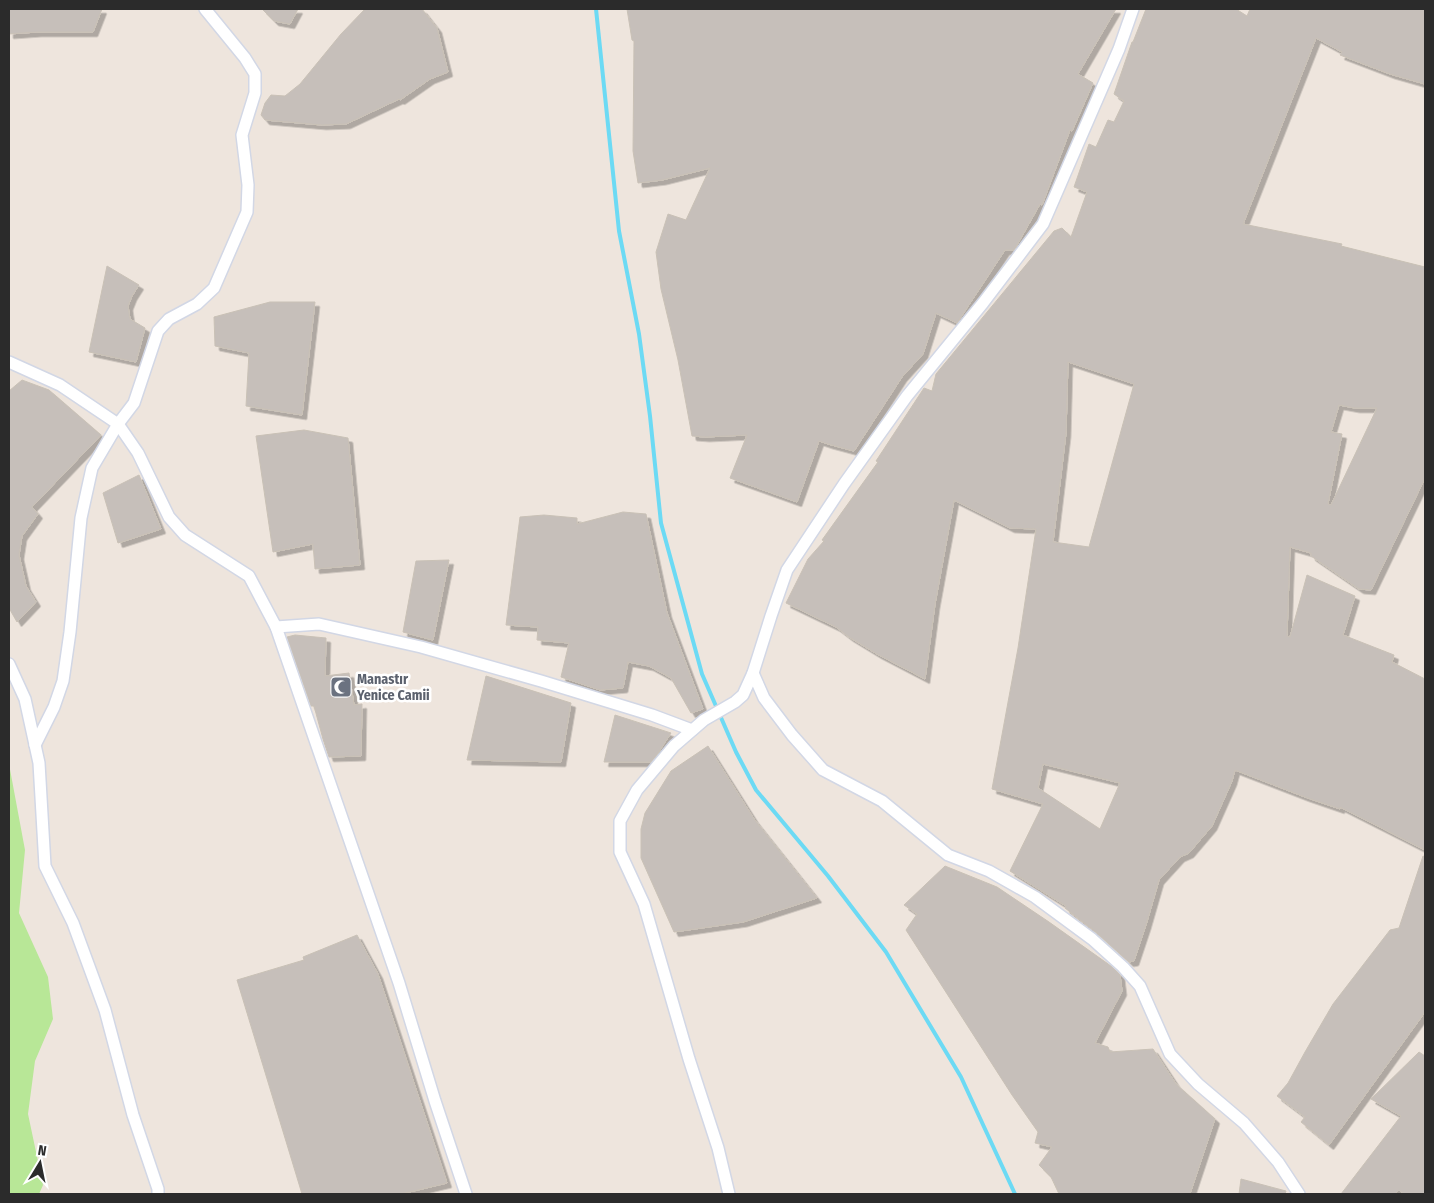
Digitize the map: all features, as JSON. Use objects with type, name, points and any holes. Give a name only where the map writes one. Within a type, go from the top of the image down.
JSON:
[{"type":"street","points":[[35,745],[54,707],[63,681],[72,614],[81,518],[92,468],[118,424],[134,403],[158,331],[169,319],[197,304],[214,288],[247,212],[248,185],[242,135],[255,93],[255,74],[245,58],[205,9]]},
{"type":"street","points":[[729,1194],[718,1148],[689,1059],[644,904],[620,852],[620,821],[637,790],[674,746],[704,720],[735,702],[743,695],[753,673],[787,570],[844,484],[908,396],[983,303],[1043,224],[1118,49],[1133,9]]},
{"type":"street","points":[[9,362],[60,385],[118,424],[138,453],[169,517],[185,535],[249,576],[276,627],[396,974],[466,1194]]},
{"type":"street","points":[[276,627],[319,624],[421,647],[541,681],[652,715],[692,730]]},
{"type":"street","points":[[9,664],[24,699],[39,763],[45,866],[73,923],[105,1010],[133,1115],[158,1189],[158,1194]]},
{"type":"street","points":[[753,673],[764,698],[792,735],[823,770],[882,801],[948,855],[989,871],[1035,897],[1092,939],[1123,967],[1140,986],[1170,1054],[1198,1084],[1244,1123],[1278,1162],[1300,1194]]},
{"type":"green space","points":[[9,764],[25,850],[19,913],[48,977],[53,1019],[35,1061],[28,1114],[43,1185],[39,1194],[9,1194]]},
{"type":"building","points":[[9,9],[102,9],[93,32],[9,34]]},
{"type":"building","points":[[262,9],[298,9],[290,24],[274,21]]},
{"type":"building","points":[[365,9],[422,9],[437,28],[448,72],[430,79],[400,100],[346,124],[322,125],[265,120],[261,115],[265,103],[271,95],[285,96],[300,84],[341,34]]},
{"type":"building","points":[[627,9],[1116,9],[1078,74],[1093,83],[1072,131],[1070,130],[1042,205],[1040,204],[1014,250],[1005,250],[957,323],[936,313],[923,354],[902,377],[854,451],[819,441],[797,502],[730,478],[747,435],[692,436],[678,360],[661,289],[656,252],[668,214],[686,220],[710,168],[662,180],[638,183],[633,151],[634,41],[632,40]]},
{"type":"building","points":[[1146,9],[1236,9],[1247,16],[1250,9],[1425,9],[1425,84],[1390,74],[1340,55],[1342,52],[1316,38],[1243,224],[1342,244],[1341,246],[1425,267],[1425,478],[1371,590],[1359,589],[1311,556],[1311,553],[1290,547],[1287,636],[1290,637],[1307,575],[1355,596],[1343,635],[1394,655],[1392,662],[1425,679],[1425,850],[1340,807],[1340,809],[1305,797],[1235,770],[1212,826],[1189,853],[1180,857],[1159,880],[1134,961],[1129,962],[1097,933],[1065,908],[1066,906],[1010,871],[1043,804],[992,789],[1018,648],[1036,529],[1010,528],[954,500],[935,604],[925,679],[877,654],[836,627],[786,603],[808,559],[824,541],[822,540],[878,462],[876,461],[924,388],[932,391],[936,374],[1054,231],[1062,228],[1071,237],[1087,192],[1074,187],[1089,144],[1096,147],[1108,120],[1114,122],[1124,101],[1114,94]],"holes":[[[1068,362],[1134,384],[1089,547],[1053,542],[1066,433]],[[1339,405],[1355,408],[1377,408],[1331,505],[1328,504],[1342,434],[1331,432]],[[1043,764],[1120,783],[1100,829],[1038,788]]]},
{"type":"building","points":[[107,266],[139,285],[128,306],[130,319],[145,328],[136,362],[89,352]]},
{"type":"building","points":[[270,302],[315,302],[302,415],[246,406],[249,353],[215,346],[214,317]]},
{"type":"building","points":[[22,380],[49,390],[101,435],[32,507],[38,514],[22,536],[19,555],[26,586],[36,602],[17,622],[9,608],[9,391]]},
{"type":"building","points":[[304,430],[348,438],[360,565],[315,569],[313,544],[273,552],[256,436]]},
{"type":"building","points":[[139,475],[161,529],[118,543],[103,493]]},
{"type":"building","points":[[623,512],[646,514],[667,613],[703,709],[691,713],[671,678],[649,666],[628,662],[623,688],[600,690],[561,677],[569,643],[537,640],[538,627],[506,625],[520,517],[544,515],[577,518],[577,524]]},
{"type":"building","points":[[449,560],[433,640],[403,632],[416,561]]},
{"type":"building","points":[[295,635],[326,638],[325,676],[349,673],[354,705],[362,704],[361,756],[329,757],[314,706],[311,706],[287,637]]},
{"type":"building","points":[[486,676],[571,703],[561,762],[467,760]]},
{"type":"building","points":[[615,715],[671,733],[651,762],[604,762]]},
{"type":"building","points":[[708,746],[754,819],[817,898],[743,922],[674,932],[641,858],[641,829],[645,813],[671,771]]},
{"type":"building","points":[[1423,856],[1425,857],[1425,1012],[1329,1145],[1301,1122],[1305,1117],[1277,1096],[1288,1083],[1333,1004],[1390,930],[1399,928]]},
{"type":"building","points":[[945,866],[997,887],[1111,966],[1120,975],[1122,991],[1095,1043],[1108,1047],[1110,1052],[1153,1049],[1176,1084],[1215,1119],[1190,1194],[1059,1194],[1051,1177],[1039,1165],[1052,1147],[1035,1143],[1038,1132],[1012,1095],[906,930],[917,914],[904,905]]},
{"type":"building","points":[[357,935],[378,974],[447,1183],[401,1194],[302,1194],[237,980],[304,960],[303,957]]},
{"type":"building","points":[[1419,1052],[1425,1056],[1425,1194],[1404,1194],[1399,1190],[1395,1194],[1341,1194],[1401,1116],[1371,1099]]},
{"type":"building","points":[[1241,1179],[1286,1191],[1285,1194],[1239,1194]]},
{"type":"waterway","points":[[596,9],[619,231],[639,334],[661,523],[702,674],[736,752],[756,790],[828,876],[886,952],[961,1077],[1015,1194]]},
{"type":"place","name":"Manastır Yenice Camii","points":[[341,687]]}]
